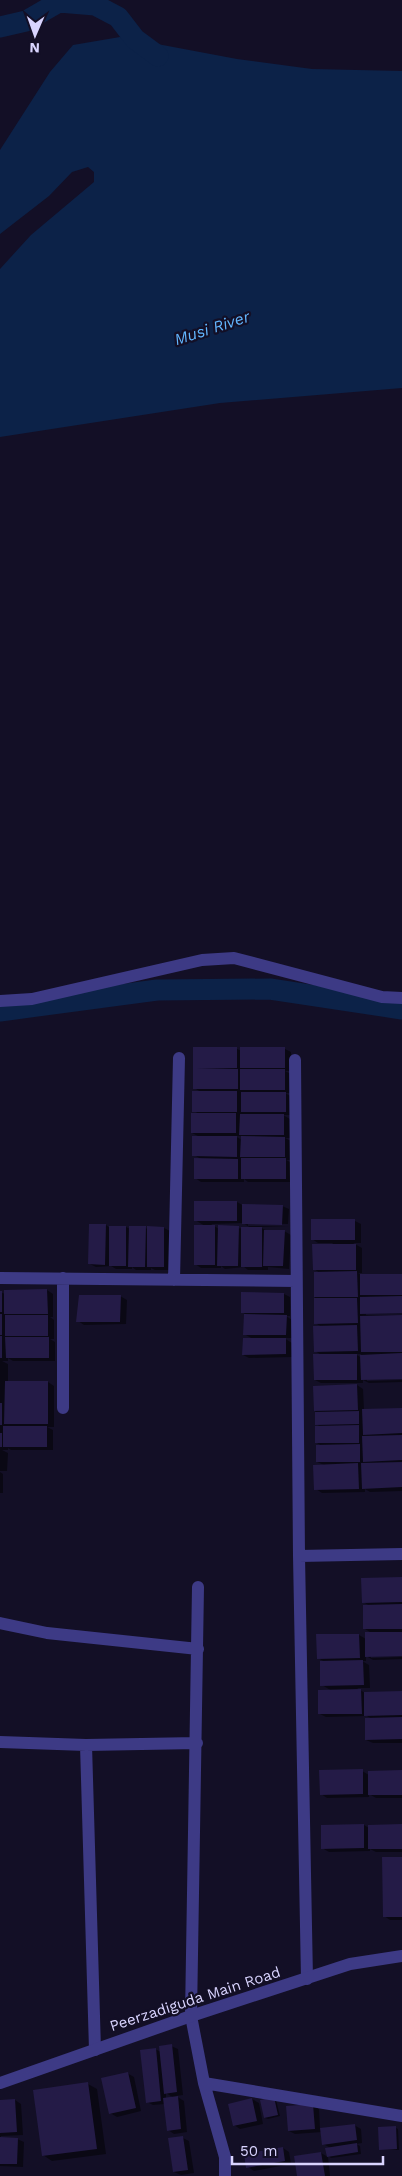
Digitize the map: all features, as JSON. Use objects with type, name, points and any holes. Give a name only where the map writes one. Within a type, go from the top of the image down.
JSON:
[{"type":"street","points":[[0,1001],[32,999],[202,960],[234,958],[382,997],[402,998]]},
{"type":"street","points":[[174,1280],[179,1058]]},
{"type":"street","points":[[295,1060],[299,1556],[307,1979]]},
{"type":"street","points":[[0,1278],[296,1281]]},
{"type":"street","points":[[63,1278],[63,1408]]},
{"type":"street","points":[[299,1556],[402,1554]]},
{"type":"street","points":[[198,1587],[192,2016],[204,2083],[225,2156],[225,2176]]},
{"type":"street","points":[[0,1623],[47,1633],[198,1649]]},
{"type":"street","points":[[0,1742],[86,1745],[197,1743]]},
{"type":"street","points":[[86,1745],[95,2050]]},
{"type":"street","name":"Peerzadiguda Main Road","points":[[0,2083],[192,2016],[350,1964],[402,1956]]},
{"type":"street","points":[[204,2083],[402,2116]]},
{"type":"water","name":"Musi River","points":[[120,37],[237,59],[312,69],[402,71],[402,388],[220,403],[0,437],[0,269],[31,235],[94,182],[94,172],[88,167],[72,172],[49,196],[0,234],[0,150],[50,72],[73,45]]},
{"type":"building","points":[[193,1047],[237,1047],[237,1068],[197,1069],[238,1069],[238,1089],[193,1089]]},
{"type":"building","points":[[240,1047],[285,1047],[285,1068],[240,1068]]},
{"type":"building","points":[[240,1069],[285,1069],[285,1090],[240,1090]]},
{"type":"building","points":[[192,1091],[237,1091],[237,1112],[192,1112]]},
{"type":"building","points":[[241,1092],[286,1092],[286,1112],[241,1112]]},
{"type":"building","points":[[191,1113],[236,1113],[236,1133],[191,1133]]},
{"type":"building","points":[[240,1114],[284,1114],[284,1135],[239,1135]]},
{"type":"building","points":[[192,1136],[237,1136],[237,1157],[192,1156]]},
{"type":"building","points":[[241,1136],[285,1137],[285,1157],[240,1157]]},
{"type":"building","points":[[194,1158],[238,1159],[238,1179],[194,1179]]},
{"type":"building","points":[[241,1158],[286,1158],[286,1179],[241,1179]]},
{"type":"building","points":[[194,1201],[237,1201],[237,1221],[194,1221]]},
{"type":"building","points":[[242,1204],[283,1205],[282,1225],[242,1224]]},
{"type":"building","points":[[311,1219],[355,1219],[355,1240],[311,1240]]},
{"type":"building","points":[[89,1224],[106,1224],[105,1265],[88,1264]]},
{"type":"building","points":[[194,1225],[215,1225],[215,1265],[194,1265]]},
{"type":"building","points":[[218,1225],[239,1226],[238,1266],[217,1266]]},
{"type":"building","points":[[109,1226],[126,1226],[126,1266],[109,1266]]},
{"type":"building","points":[[129,1226],[146,1226],[145,1267],[128,1267]]},
{"type":"building","points":[[147,1226],[164,1227],[164,1267],[147,1267]]},
{"type":"building","points":[[241,1227],[262,1227],[262,1267],[241,1267]]},
{"type":"building","points":[[264,1230],[285,1230],[283,1266],[263,1266]]},
{"type":"building","points":[[312,1244],[356,1244],[356,1270],[313,1270]]},
{"type":"building","points":[[357,1271],[358,1297],[314,1297],[314,1272]]},
{"type":"building","points":[[360,1274],[402,1274],[402,1295],[360,1295]]},
{"type":"building","points":[[47,1289],[48,1314],[4,1314],[4,1290]]},
{"type":"building","points":[[0,1291],[2,1291],[2,1312],[0,1312]]},
{"type":"building","points":[[241,1292],[284,1293],[284,1313],[241,1313]]},
{"type":"building","points":[[79,1295],[121,1295],[120,1322],[76,1322]]},
{"type":"building","points":[[402,1296],[402,1313],[360,1314],[360,1297]]},
{"type":"building","points":[[314,1298],[357,1298],[358,1323],[314,1324]]},
{"type":"building","points":[[0,1314],[2,1314],[2,1335],[0,1335]]},
{"type":"building","points":[[244,1314],[287,1315],[286,1335],[243,1335]]},
{"type":"building","points":[[5,1315],[48,1315],[48,1336],[5,1336]]},
{"type":"building","points":[[402,1315],[402,1352],[361,1352],[360,1316]]},
{"type":"building","points":[[357,1325],[358,1351],[314,1352],[313,1326]]},
{"type":"building","points":[[0,1336],[2,1336],[2,1358],[0,1358]]},
{"type":"building","points":[[5,1337],[49,1337],[49,1358],[6,1358]]},
{"type":"building","points":[[243,1338],[286,1338],[286,1354],[242,1355]]},
{"type":"building","points":[[402,1353],[402,1379],[361,1380],[360,1355]]},
{"type":"building","points":[[313,1354],[357,1354],[357,1380],[314,1380]]},
{"type":"building","points":[[5,1381],[48,1381],[48,1424],[4,1424]]},
{"type":"building","points":[[357,1384],[358,1410],[314,1411],[313,1386]]},
{"type":"building","points":[[0,1403],[2,1403],[2,1425],[0,1425]]},
{"type":"building","points":[[402,1408],[402,1433],[363,1435],[362,1409]]},
{"type":"building","points":[[359,1411],[359,1424],[315,1425],[315,1412]]},
{"type":"building","points":[[359,1425],[359,1443],[315,1443],[315,1426]]},
{"type":"building","points":[[3,1426],[47,1426],[47,1447],[3,1447]]},
{"type":"building","points":[[0,1433],[2,1433],[2,1447],[0,1447]]},
{"type":"building","points":[[402,1435],[402,1460],[363,1462],[362,1436]]},
{"type":"building","points":[[360,1444],[360,1462],[316,1462],[316,1445]]},
{"type":"building","points":[[402,1462],[402,1487],[362,1489],[361,1463]]},
{"type":"building","points":[[358,1463],[359,1489],[314,1490],[313,1465]]},
{"type":"building","points":[[402,1577],[402,1602],[362,1603],[361,1578]]},
{"type":"building","points":[[402,1604],[402,1629],[363,1629],[363,1605]]},
{"type":"building","points":[[365,1632],[402,1632],[402,1656],[365,1657]]},
{"type":"building","points":[[316,1634],[359,1634],[360,1658],[317,1659]]},
{"type":"building","points":[[363,1660],[364,1685],[320,1686],[320,1661]]},
{"type":"building","points":[[361,1689],[362,1714],[318,1714],[318,1690]]},
{"type":"building","points":[[402,1691],[402,1715],[364,1716],[364,1692]]},
{"type":"building","points":[[402,1717],[402,1739],[365,1740],[365,1718]]},
{"type":"building","points":[[363,1769],[363,1794],[320,1795],[319,1770]]},
{"type":"building","points":[[402,1770],[402,1795],[368,1795],[368,1771]]},
{"type":"building","points":[[364,1824],[364,1848],[321,1849],[321,1825]]},
{"type":"building","points":[[402,1824],[402,1849],[368,1849],[368,1825]]},
{"type":"building","points":[[382,1857],[402,1857],[402,1917],[383,1917]]},
{"type":"building","points":[[172,2044],[177,2092],[164,2094],[159,2046]]},
{"type":"building","points":[[156,2048],[161,2101],[146,2103],[140,2050]]},
{"type":"building","points":[[128,2072],[136,2108],[109,2114],[101,2078]]},
{"type":"building","points":[[88,2082],[97,2149],[42,2156],[33,2090]]},
{"type":"building","points":[[178,2096],[181,2129],[167,2131],[163,2098]]},
{"type":"building","points":[[274,2097],[278,2115],[264,2118],[260,2100]]},
{"type":"building","points":[[252,2098],[257,2121],[233,2126],[228,2104]]},
{"type":"building","points":[[15,2099],[17,2132],[0,2133],[0,2100]]},
{"type":"building","points":[[313,2104],[315,2129],[288,2131],[286,2106]]},
{"type":"building","points":[[355,2124],[357,2140],[322,2145],[320,2128]]},
{"type":"building","points":[[396,2126],[397,2149],[379,2150],[378,2127]]},
{"type":"building","points":[[183,2136],[188,2170],[173,2172],[168,2138]]},
{"type":"building","points":[[0,2137],[18,2138],[17,2164],[0,2164]]},
{"type":"building","points":[[357,2143],[358,2152],[327,2157],[325,2148]]},
{"type":"building","points":[[283,2147],[285,2161],[246,2168],[244,2154]]},
{"type":"building","points":[[321,2152],[325,2176],[297,2176],[294,2156]]},
{"type":"waterway","points":[[0,27],[26,21],[59,2],[95,5],[118,17],[135,39],[158,56]]},
{"type":"waterway","points":[[0,1011],[157,990],[270,989],[402,1009]]}]
